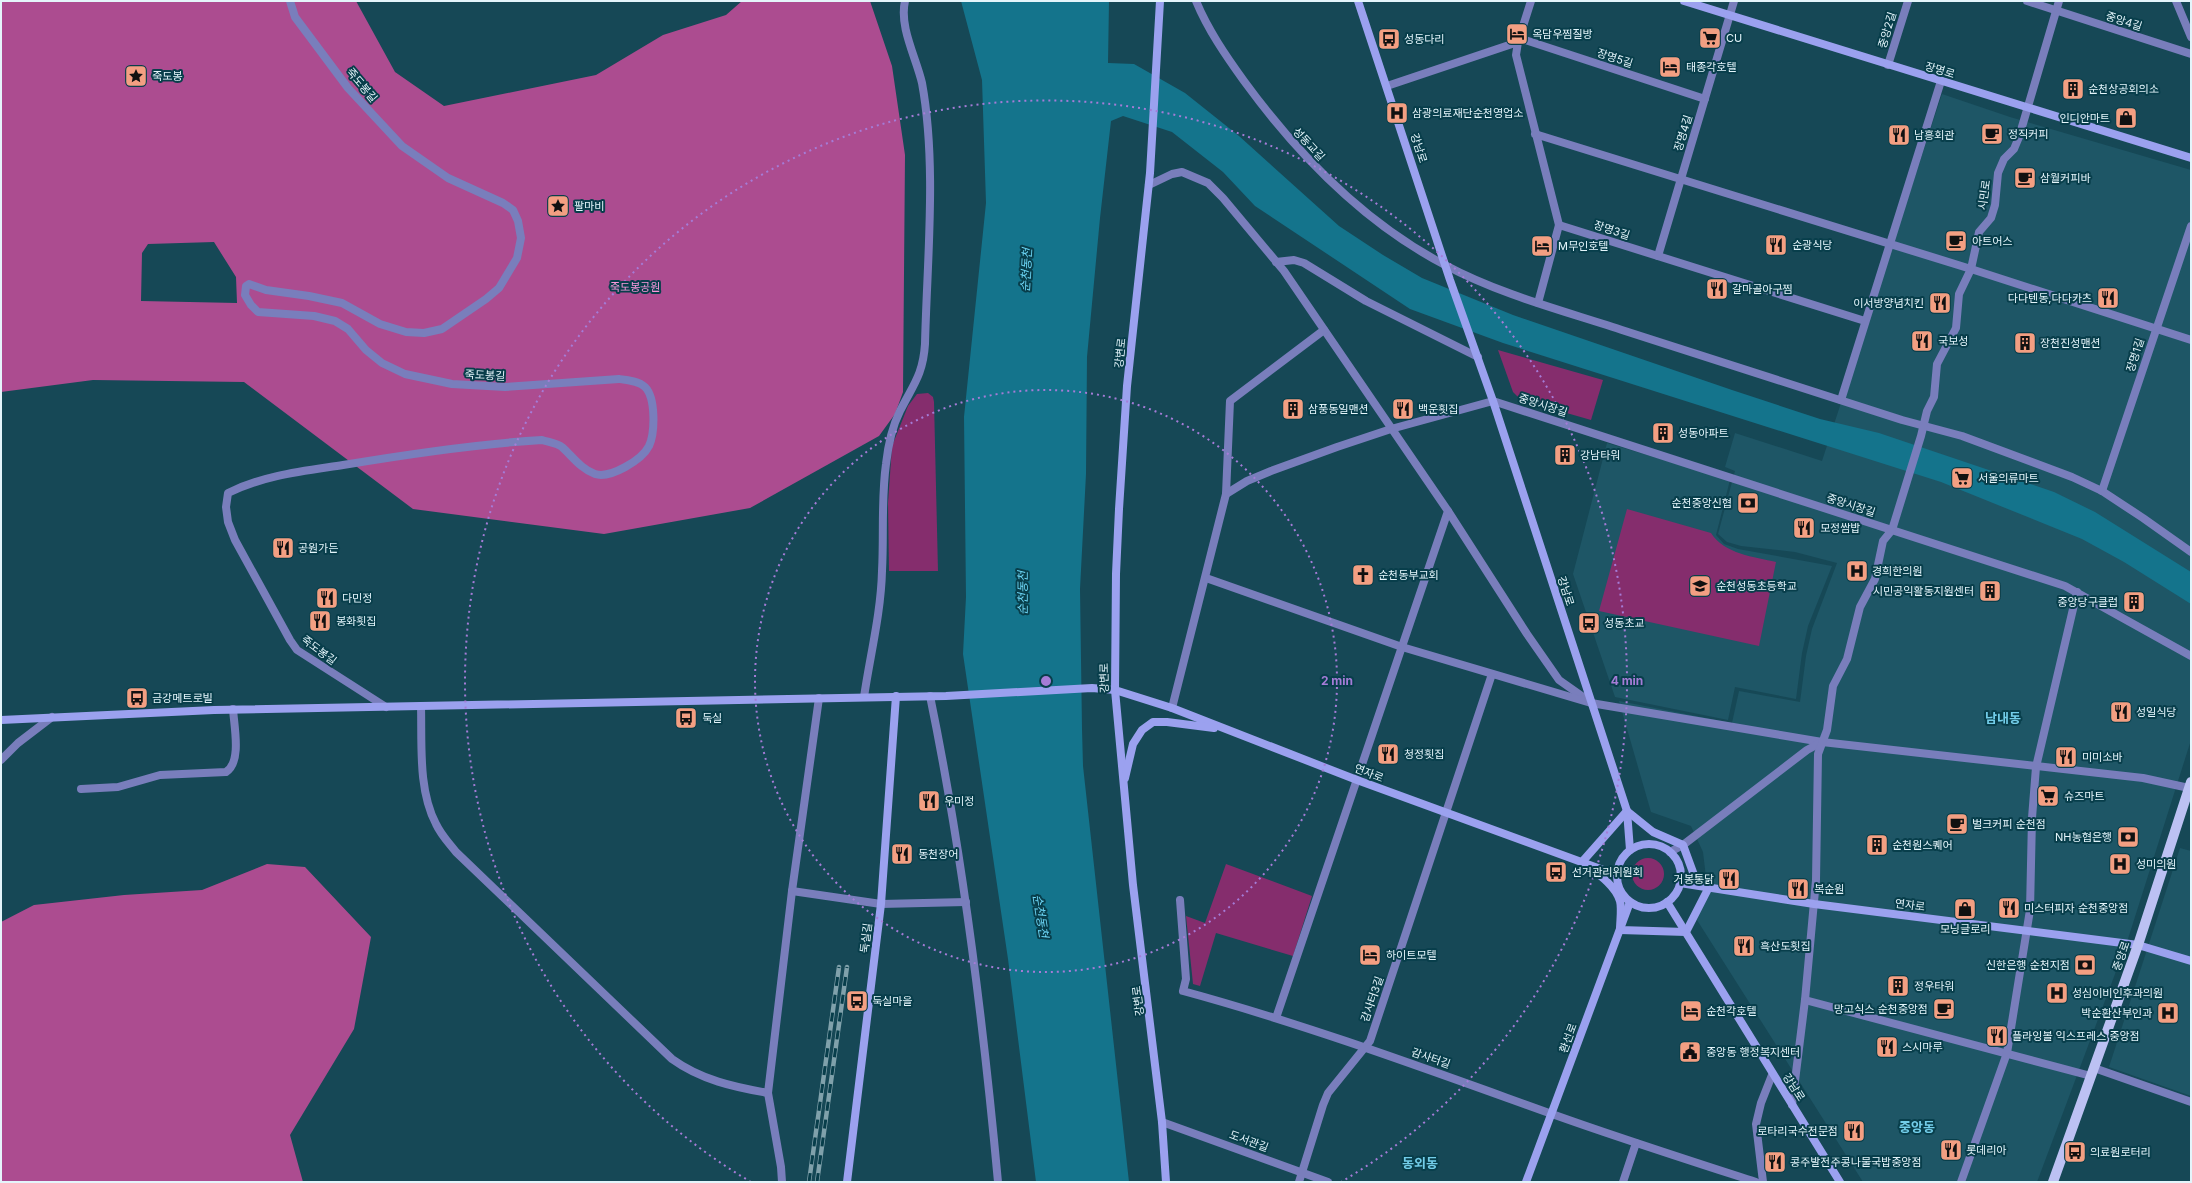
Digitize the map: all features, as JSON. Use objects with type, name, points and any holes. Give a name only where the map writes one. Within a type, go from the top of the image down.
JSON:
[{"type":"main road","name":"강변로","points":[[1160,1],[1150,173],[1125,425],[1116,574],[1115,690],[1133,885],[1162,1122],[1166,1182]]},
{"type":"main road","name":"강남로","points":[[1358,1],[1450,280],[1493,401],[1627,811],[1630,850]]},
{"type":"main road","name":"장명로","points":[[1684,1],[2191,158]]},
{"type":"main road","name":"연자로","points":[[1,720],[233,709],[946,696],[1089,688],[1115,690],[1172,708],[1358,780],[1617,875]]},
{"type":"main road","name":"둑실길","points":[[848,1182],[881,904],[896,696]]},
{"type":"main road","points":[[1123,785],[1133,744],[1142,730],[1153,722],[1167,722],[1227,730]]},
{"type":"main road","name":"중앙로","points":[[2052,1182],[2138,945],[2190,785]]},
{"type":"main road","points":[[1627,811],[1653,832],[1683,845],[1694,875],[1708,889],[1686,932],[1620,930],[1620,901],[1612,888],[1602,877],[1582,862],[1627,811]]},
{"type":"main road","points":[[1651,844],[1663,847],[1670,852],[1679,866],[1680,884],[1678,891],[1667,902],[1658,907],[1648,908],[1630,902],[1618,885],[1617,875],[1623,857],[1630,850],[1638,846],[1651,844]]},
{"type":"main road","name":"연자로","points":[[1680,884],[1814,904],[2138,945],[2191,961]]},
{"type":"main road","name":"환선로","points":[[1526,1182],[1630,902]]},
{"type":"main road","name":"강남로","points":[[1667,902],[1772,1075],[1792,1104],[1840,1182]]},
{"type":"street","name":"죽도봉길","points":[[290,1],[295,17],[348,88],[402,146],[448,178],[503,203],[512,210],[518,221],[521,238],[517,258],[499,288],[486,299],[442,329],[430,332],[406,332],[380,324],[342,303],[309,296],[266,290],[249,284],[246,286],[244,295],[251,305],[258,312],[314,316],[335,321],[348,329],[366,350],[382,363],[405,374],[452,384],[505,388],[619,379],[637,382],[646,388],[651,400],[654,424],[649,447],[630,464],[612,474],[595,474],[580,464],[560,446],[542,440],[411,453],[286,474],[242,486],[228,493],[226,507],[228,522],[235,540],[297,650],[386,706]]},
{"type":"street","points":[[864,697],[882,572],[883,500],[886,464],[891,436],[900,411],[918,378],[923,365],[925,344],[930,179],[927,121],[921,80],[903,22],[905,1]]},
{"type":"street","name":"성동교길","points":[[1196,1],[1213,36],[1234,67],[1264,108],[1303,155],[1354,203],[1410,244],[1445,265],[1476,280],[1538,302],[1902,420],[1923,424],[2072,477],[2102,491],[2191,552]]},
{"type":"street","points":[[1531,1],[1518,40],[1516,55],[1559,225],[1538,302]]},
{"type":"street","name":"장명4길","points":[[1658,256],[1734,1]]},
{"type":"street","name":"중앙2길","points":[[1888,65],[1908,1]]},
{"type":"street","name":"중앙4길","points":[[2027,1],[2191,54]]},
{"type":"street","name":"시민로","points":[[1792,1104],[1805,1000],[1814,904],[1818,754],[1827,730],[1833,686],[1848,659],[1860,607],[1876,579],[1883,541],[1892,530],[1922,436],[1923,424],[1934,397],[1936,364],[1956,328],[1958,298],[1971,269],[1979,232],[1991,218],[1995,205],[1998,173],[2004,158],[2016,143],[2059,1]]},
{"type":"street","points":[[2176,1],[2191,37]]},
{"type":"street","points":[[1387,86],[1518,40]]},
{"type":"street","name":"장명5길","points":[[1518,40],[1705,99]]},
{"type":"street","points":[[1841,400],[1888,244],[1941,81]]},
{"type":"street","points":[[1535,134],[1971,269],[2191,340]]},
{"type":"street","points":[[1149,185],[1172,174],[1182,172],[1208,183],[1223,198],[1276,262],[1324,330],[1448,511],[1526,634],[1559,680],[1591,703]]},
{"type":"street","name":"장명3길","points":[[1559,225],[1865,321]]},
{"type":"street","name":"장명1길","points":[[2102,491],[2155,329],[2191,226]]},
{"type":"street","points":[[1276,262],[1294,260],[1304,263],[1366,301],[1478,357]]},
{"type":"street","points":[[1172,708],[1226,494],[1230,401],[1324,330]]},
{"type":"street","points":[[1226,494],[1247,481],[1271,470],[1391,429],[1493,401]]},
{"type":"street","name":"중앙시장길","points":[[1493,401],[2065,586],[2191,656]]},
{"type":"street","points":[[1276,1018],[1448,511]]},
{"type":"street","points":[[1206,578],[1402,647],[1591,703],[1822,742],[2143,778],[2190,785]]},
{"type":"street","points":[[1961,1182],[2007,1053],[2030,910],[2032,818],[2036,767],[2077,592]]},
{"type":"street","name":"감사터3길","points":[[1299,1182],[1328,1094],[1370,1041],[1492,674]]},
{"type":"street","points":[[930,696],[946,773],[966,902],[981,1012],[998,1182]]},
{"type":"street","points":[[782,1182],[781,1167],[768,1093],[792,891],[819,698]]},
{"type":"street","points":[[421,706],[423,771],[427,801],[435,823],[456,852],[672,1059],[685,1069],[702,1077],[768,1093]]},
{"type":"street","points":[[81,789],[118,787],[160,774],[226,772],[231,769],[236,754],[233,709]]},
{"type":"street","points":[[1,760],[18,743],[52,717]]},
{"type":"street","points":[[1670,852],[1683,845],[1807,750],[1822,742]]},
{"type":"street","points":[[792,891],[881,904],[966,902]]},
{"type":"street","name":"감사터길","points":[[1180,900],[1186,979],[1183,990],[1365,1047],[1551,1114],[1756,1182]]},
{"type":"street","points":[[1805,1000],[2007,1053],[2092,1072],[2191,1102]]},
{"type":"street","points":[[1763,1182],[1756,1124],[1759,1107],[1772,1075]]},
{"type":"street","name":"도서관길","points":[[1162,1122],[1328,1182]]},
{"type":"street","points":[[1623,1182],[1636,1143]]},
{"type":"shaded area","points":[[1942,94],[2010,117],[2191,170],[2191,740],[2127,942],[2037,1182],[1863,1182],[1697,920],[1706,877],[1703,852],[1691,826],[1651,812],[1619,701],[1732,723],[1739,691],[1800,702],[1806,656],[1812,629],[1837,563],[1795,552],[1741,546],[1727,542],[1718,534],[1735,471],[1725,467],[1735,433],[1822,461]]},
{"type":"shaded area","points":[[1498,350],[1603,380],[1591,420],[1521,400],[1513,392]]},
{"type":"shaded area","points":[[928,393],[933,397],[934,402],[938,571],[889,571],[888,503],[892,446],[908,406],[917,394]]},
{"type":"shaded area","name":"순천성동초등학교","points":[[1607,443],[1730,480],[1716,535],[1724,544],[1738,549],[1832,566],[1808,626],[1802,653],[1796,699],[1735,687],[1728,720],[1615,697],[1573,574]]},
{"type":"shaded area","points":[[1627,509],[1711,533],[1724,546],[1740,554],[1776,562],[1759,646],[1599,611]]},
{"type":"shaded area","points":[[2180,848],[2191,851],[2191,1096],[2109,1067]]},
{"type":"shaded area","points":[[1645,858],[1651,858],[1661,865],[1664,874],[1663,880],[1657,887],[1651,890],[1645,890],[1635,883],[1632,877],[1632,871],[1639,861]]},
{"type":"shaded area","points":[[1226,864],[1312,896],[1293,956],[1216,933],[1200,986],[1193,984],[1186,916],[1205,923]]},
{"type":"green space","name":"죽도봉공원","points":[[1,1],[356,1],[395,72],[444,106],[596,75],[663,35],[726,15],[742,1],[870,1],[892,66],[905,155],[903,392],[895,414],[879,436],[750,508],[604,534],[413,509],[244,382],[93,380],[1,392]],"holes":[[[214,242],[236,277],[237,303],[141,301],[142,253],[148,244]]]},
{"type":"green space","points":[[267,864],[305,867],[371,937],[354,1029],[290,1135],[303,1182],[1,1182],[1,922],[34,905],[124,895],[202,890]]},
{"type":"water","name":"순천동천","points":[[961,1],[1109,1],[1108,63],[1134,64],[1185,93],[1239,136],[1339,226],[1383,255],[1422,278],[1513,315],[1732,390],[1820,419],[1879,433],[2054,492],[2095,512],[2191,572],[2191,604],[2124,562],[2082,539],[1941,482],[1503,343],[1410,309],[1255,206],[1223,172],[1172,132],[1123,116],[1111,121],[1087,357],[1086,474],[1080,589],[1082,729],[1083,766],[1129,1182],[1036,1182],[1008,959],[963,654],[966,597],[964,417],[986,203],[982,80]]},
{"type":"railway","points":[[809,1182],[839,967]]},
{"type":"railway","points":[[817,1182],[847,967]]},
{"type":"place","name":"옥담우찜질방","points":[[1517,34]]},
{"type":"place","name":"CU","points":[[1710,38]]},
{"type":"place","name":"성동다리","points":[[1389,39]]},
{"type":"place","name":"태종각호텔","points":[[1670,67]]},
{"type":"place","name":"죽도봉","points":[[136,76]]},
{"type":"place","name":"순천상공회의소","points":[[2073,89]]},
{"type":"place","name":"삼광의료재단순천영업소","points":[[1397,113]]},
{"type":"place","name":"인디안마트","points":[[2126,118]]},
{"type":"place","name":"정직커피","points":[[1992,134]]},
{"type":"place","name":"남흥회관","points":[[1899,135]]},
{"type":"place","name":"삼월커피바","points":[[2025,178]]},
{"type":"place","name":"팔마비","points":[[558,206]]},
{"type":"place","name":"아트어스","points":[[1956,241]]},
{"type":"place","name":"순광식당","points":[[1776,245]]},
{"type":"place","name":"M무인호텔","points":[[1542,246]]},
{"type":"place","name":"갈마골아구찜","points":[[1717,289]]},
{"type":"place","name":"다다텐동,다다카츠","points":[[2108,298]]},
{"type":"place","name":"이서방양념치킨","points":[[1940,303]]},
{"type":"place","name":"국보성","points":[[1922,341]]},
{"type":"place","name":"장천진성맨션","points":[[2025,343]]},
{"type":"place","name":"삼풍동일맨션","points":[[1293,409]]},
{"type":"place","name":"백운횟집","points":[[1403,409]]},
{"type":"place","name":"성동아파트","points":[[1663,433]]},
{"type":"place","name":"강남타워","points":[[1565,455]]},
{"type":"place","name":"서울의류마트","points":[[1962,478]]},
{"type":"place","name":"순천중앙신협","points":[[1748,503]]},
{"type":"place","name":"모정쌈밥","points":[[1804,528]]},
{"type":"place","name":"공원가든","points":[[283,548]]},
{"type":"place","name":"경희한의원","points":[[1857,571]]},
{"type":"place","name":"순천동부교회","points":[[1363,575]]},
{"type":"place","name":"순천성동초등학교","points":[[1700,586]]},
{"type":"place","name":"시민공익활동지원센터","points":[[1990,591]]},
{"type":"place","name":"다민정","points":[[327,598]]},
{"type":"place","name":"중앙당구클럽","points":[[2134,602]]},
{"type":"place","name":"봉화횟집","points":[[320,621]]},
{"type":"place","name":"성동초교","points":[[1589,623]]},
{"type":"place","name":"금강메트로빌","points":[[137,698]]},
{"type":"place","name":"성일식당","points":[[2121,712]]},
{"type":"place","name":"둑실","points":[[686,718]]},
{"type":"place","name":"청정횟집","points":[[1388,754]]},
{"type":"place","name":"미미소바","points":[[2066,757]]},
{"type":"place","name":"슈즈마트","points":[[2048,796]]},
{"type":"place","name":"우미정","points":[[929,801]]},
{"type":"place","name":"벌크커피 순천점","points":[[1957,824]]},
{"type":"place","name":"NH농협은행","points":[[2128,837]]},
{"type":"place","name":"순천원스퀘어","points":[[1877,845]]},
{"type":"place","name":"동천장어","points":[[902,854]]},
{"type":"place","name":"성미의원","points":[[2120,864]]},
{"type":"place","name":"선거관리위원회","points":[[1556,872]]},
{"type":"place","name":"거봉통닭","points":[[1729,879]]},
{"type":"place","name":"복순원","points":[[1798,889]]},
{"type":"place","name":"미스터피자 순천중앙점","points":[[2009,908]]},
{"type":"place","name":"모닝글로리","points":[[1965,909]]},
{"type":"place","name":"흑산도횟집","points":[[1744,946]]},
{"type":"place","name":"하이트모텔","points":[[1370,955]]},
{"type":"place","name":"신한은행 순천지점","points":[[2085,965]]},
{"type":"place","name":"정우타워","points":[[1898,986]]},
{"type":"place","name":"성심이비인후과의원","points":[[2057,993]]},
{"type":"place","name":"둑실마을","points":[[857,1001]]},
{"type":"place","name":"망고식스 순천중앙점","points":[[1944,1009]]},
{"type":"place","name":"순천각호텔","points":[[1691,1011]]},
{"type":"place","name":"박순환산부인과","points":[[2168,1013]]},
{"type":"place","name":"플라잉볼 익스프레스 중앙점","points":[[1997,1036]]},
{"type":"place","name":"스시마루","points":[[1887,1047]]},
{"type":"place","name":"중앙동 행정복지센터","points":[[1690,1052]]},
{"type":"place","name":"로타리국수전문점","points":[[1854,1131]]},
{"type":"place","name":"롯데리아","points":[[1951,1150]]},
{"type":"place","name":"의료원로터리","points":[[2075,1152]]},
{"type":"place","name":"콩주발전주콩나물국밥중앙점","points":[[1775,1162]]},
{"type":"district","name":"남내동","points":[[2003,718]]},
{"type":"district","name":"중앙동","points":[[1917,1127]]},
{"type":"district","name":"동외동","points":[[1420,1163]]}]
